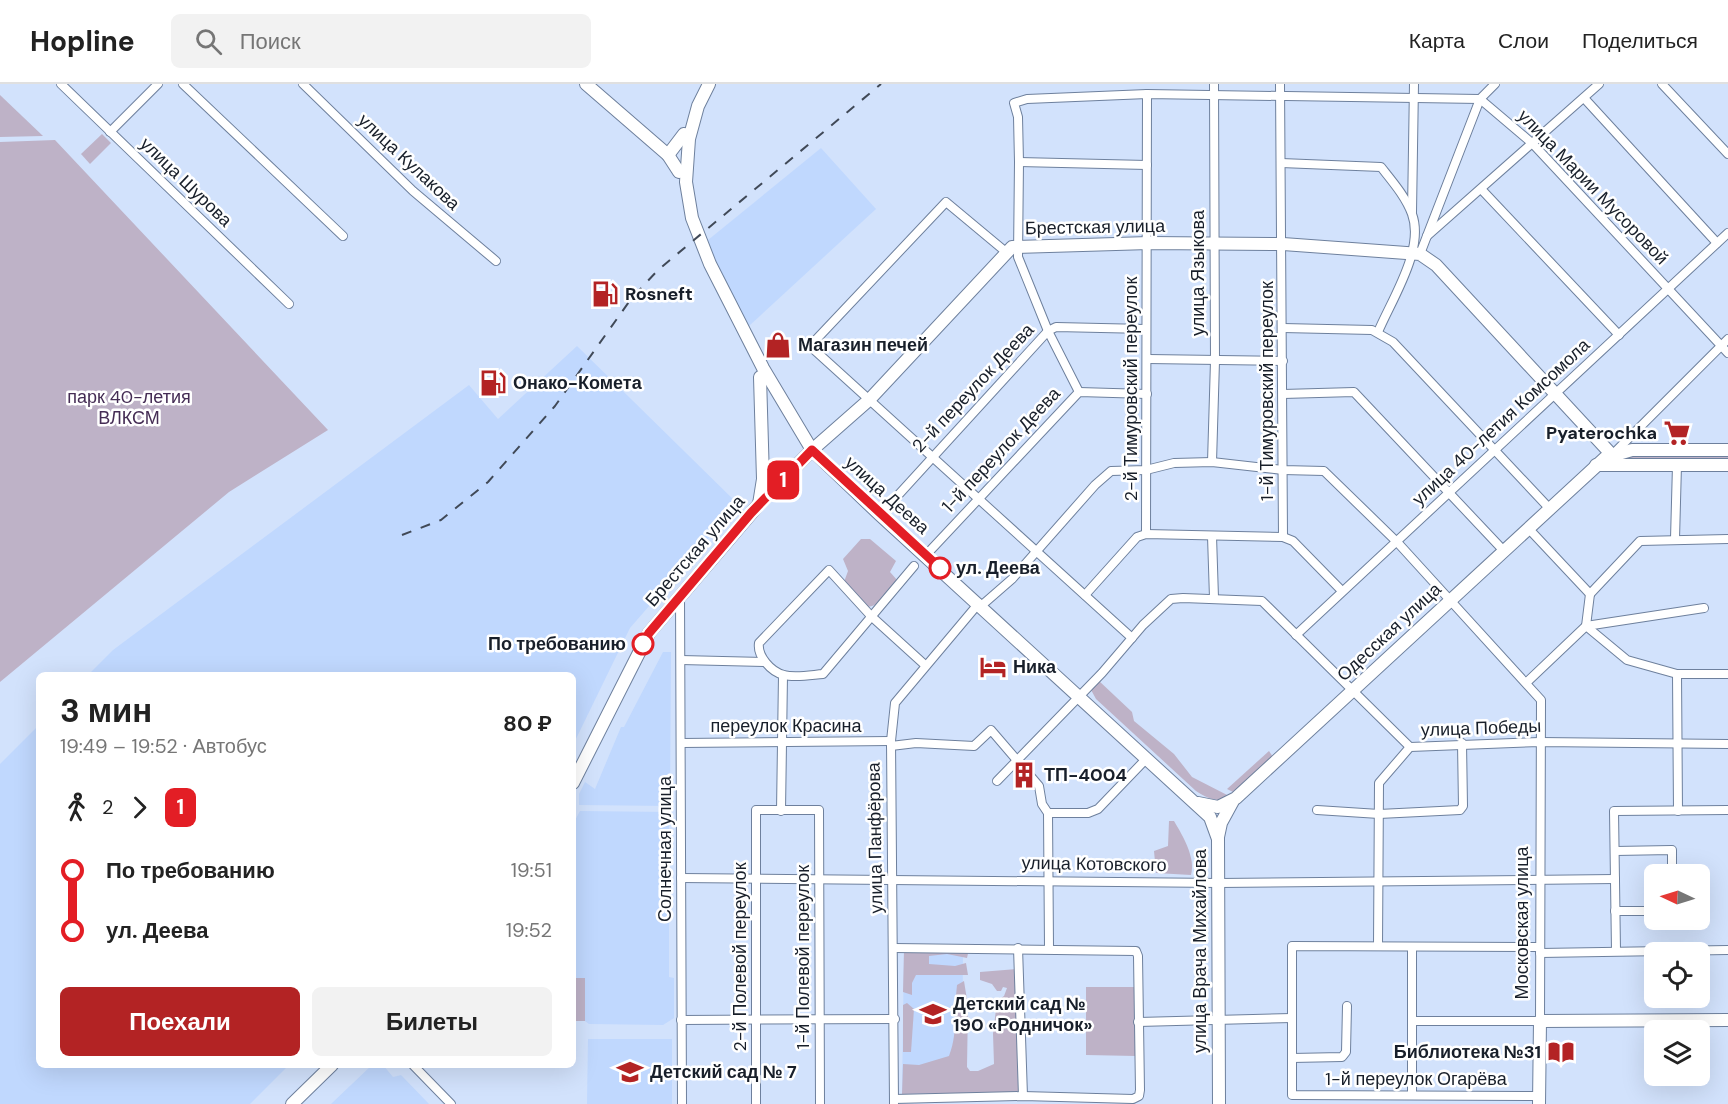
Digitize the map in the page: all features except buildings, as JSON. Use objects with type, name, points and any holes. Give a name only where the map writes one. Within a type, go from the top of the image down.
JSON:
[{"type":"main road","points":[[586,84],[668,155],[679,172]]},
{"type":"main road","points":[[700,84],[692,98],[679,172],[681,206],[690,237],[760,377],[795,435],[812,450]]},
{"type":"main road","name":"улица Деева","points":[[709,84],[698,106],[689,140],[687,200],[697,236],[763,368],[812,450],[1198,803]]},
{"type":"main road","points":[[668,155],[684,134]]},
{"type":"main road","name":"Брестская улица","points":[[576,777],[649,633],[680,595],[759,504],[812,450],[870,399],[1011,249],[1149,243],[1283,244],[1416,253]]},
{"type":"main road","points":[[1416,253],[1436,265],[1611,454],[1632,450],[1728,450]]},
{"type":"main road","points":[[759,504],[763,479],[760,377]]},
{"type":"main road","name":"Одесская улица","points":[[1198,803],[1218,807],[1236,798],[1503,550],[1611,454]]},
{"type":"main road","points":[[1596,465],[1728,465]]},
{"type":"main road","points":[[1218,839],[1221,822],[1236,798]]},
{"type":"main road","name":"улица Врача Михайлова","points":[[1198,803],[1210,817],[1218,839],[1219,1104]]},
{"type":"main road","points":[[1540,1021],[1728,1020]]},
{"type":"main road","name":"Московская улица","points":[[1539,1100],[1540,1021]]},
{"type":"main road","points":[[292,1104],[329,1068]]},
{"type":"street","name":"улица Шурова","points":[[61,84],[289,303]]},
{"type":"street","points":[[110,132],[158,84]]},
{"type":"street","points":[[183,84],[343,236]]},
{"type":"street","name":"улица Кулакова","points":[[303,84],[413,192],[496,261]]},
{"type":"street","name":"улица Языкова","points":[[1212,462],[1215,361],[1214,84]]},
{"type":"street","name":"1-й Тимуровский переулок","points":[[1280,84],[1283,244],[1283,537]]},
{"type":"street","points":[[1414,84],[1412,214],[1416,253]]},
{"type":"street","points":[[1378,332],[1416,253],[1427,236],[1486,84]]},
{"type":"street","points":[[1011,249],[1019,162],[1018,117],[1014,103],[1027,99],[1147,94],[1480,99],[1495,84]]},
{"type":"street","points":[[1427,236],[1482,190],[1599,84]]},
{"type":"street","points":[[1662,84],[1728,154]]},
{"type":"street","name":"2-й Тимуровский переулок","points":[[1146,534],[1148,358],[1146,329],[1149,243],[1147,94]]},
{"type":"street","points":[[1584,98],[1718,243]]},
{"type":"street","name":"улица Марии Мусоровой","points":[[1480,99],[1533,144],[1725,349]]},
{"type":"street","points":[[1019,162],[1147,165]]},
{"type":"street","points":[[1281,163],[1382,166],[1412,214]]},
{"type":"street","points":[[1482,190],[1619,334]]},
{"type":"street","points":[[1079,392],[1048,331],[1018,257],[1011,249],[946,202],[810,346],[1132,638]]},
{"type":"street","name":"улица 40-летия Комсомола","points":[[1296,635],[1342,591],[1398,543],[1555,392],[1728,232]]},
{"type":"street","name":"2-й переулок Деева","points":[[880,514],[1048,331],[1056,327],[1146,329]]},
{"type":"street","points":[[1283,328],[1378,332],[1393,342],[1549,508]]},
{"type":"street","points":[[1611,454],[1725,349],[1728,339]]},
{"type":"street","points":[[1148,358],[1282,361]]},
{"type":"street","name":"1-й переулок Деева","points":[[926,555],[1079,392],[1147,393]]},
{"type":"street","points":[[1283,394],[1354,392],[1503,550]]},
{"type":"street","name":"улица Панфёрова","points":[[894,1101],[891,743],[895,703],[925,665],[980,604],[1037,554],[1095,485],[1112,471],[1146,470],[1174,463],[1212,462],[1283,470],[1324,471],[1398,543],[1450,600]]},
{"type":"street","points":[[1675,539],[1677,465]]},
{"type":"street","points":[[1528,528],[1590,594]]},
{"type":"street","points":[[1085,595],[1137,537],[1146,534],[1283,537],[1293,541],[1342,591]]},
{"type":"street","points":[[1212,536],[1214,598]]},
{"type":"street","points":[[1586,626],[1590,594],[1640,541],[1728,539]]},
{"type":"street","points":[[914,566],[871,616],[823,674],[783,675],[764,662],[758,650],[759,643],[829,570],[871,616],[925,665]]},
{"type":"street","name":"Солнечная улица","points":[[680,595],[682,1104]]},
{"type":"street","points":[[997,781],[1171,599],[1262,600],[1351,691],[1410,747]]},
{"type":"street","points":[[1450,600],[1527,682],[1586,626],[1704,608]]},
{"type":"street","points":[[1586,626],[1627,660],[1677,674],[1728,674]]},
{"type":"street","points":[[681,660],[764,662]]},
{"type":"street","points":[[1677,674],[1678,811]]},
{"type":"street","points":[[781,811],[783,675]]},
{"type":"street","name":"Московская улица","points":[[1527,682],[1541,700],[1540,1021]]},
{"type":"street","name":"переулок Красина","points":[[681,743],[891,743],[974,746],[991,730],[1039,786],[1042,804],[1048,813],[1049,948]]},
{"type":"street","name":"улица Победы","points":[[1378,946],[1379,783],[1410,747],[1462,743],[1471,746],[1540,742],[1728,744]]},
{"type":"street","points":[[1317,810],[1379,814],[1460,810],[1463,806],[1462,743]]},
{"type":"street","points":[[1048,813],[1088,813],[1098,809],[1148,758]]},
{"type":"street","name":"2-й Полевой переулок","points":[[756,1104],[756,810],[781,811]]},
{"type":"street","name":"1-й Полевой переулок","points":[[781,811],[819,810],[820,1104]]},
{"type":"street","points":[[1616,951],[1614,811],[1728,810]]},
{"type":"street","points":[[1615,851],[1672,850],[1672,864]]},
{"type":"street","name":"улица Котовского","points":[[681,878],[891,878],[1219,883],[1378,880],[1540,882],[1615,879]]},
{"type":"street","points":[[1615,911],[1644,911]]},
{"type":"street","points":[[1347,1006],[1346,1052],[1341,1057],[1292,1058],[1292,946],[1412,946],[1616,951],[1728,950]]},
{"type":"street","points":[[1412,946],[1412,1095]]},
{"type":"street","points":[[894,948],[1049,948],[1136,951],[1138,956],[1139,1096],[1133,1099],[1050,1100],[1023,1096],[894,1101]]},
{"type":"street","points":[[1018,948],[1023,1096]]},
{"type":"street","points":[[1137,1022],[1219,1018],[1292,1018]]},
{"type":"street","points":[[681,1020],[895,1019]]},
{"type":"street","points":[[1412,1022],[1540,1021]]},
{"type":"street","name":"1-й переулок Огарёва","points":[[1292,1058],[1292,1095],[1379,1100],[1412,1095],[1539,1100]]},
{"type":"street","points":[[417,1068],[451,1104]]},
{"type":"shaded area","points":[[821,148],[876,209],[749,326],[712,255],[708,240]]},
{"type":"shaded area","points":[[577,346],[738,504],[630,628],[576,739],[576,672],[91,672],[113,650],[469,385],[498,419]]},
{"type":"shaded area","points":[[663,652],[671,652],[670,806],[579,805],[579,794],[585,782],[595,789],[621,727],[624,727]]},
{"type":"shaded area","points":[[36,728],[36,1068],[286,1068],[250,1104],[0,1104],[0,764]]},
{"type":"shaded area","points":[[580,811],[669,812],[669,977],[674,978],[674,1018],[663,1025],[589,1024],[585,1021],[585,978],[576,978],[576,818]]},
{"type":"shaded area","name":"Детский сад № 190 «Родничок»","points":[[963,949],[962,1093],[902,1094],[904,951]]},
{"type":"shaded area","name":"Детский сад № 7","points":[[588,1039],[672,1039],[672,1104],[587,1104]]},
{"type":"shaded area","points":[[369,1068],[386,1068],[393,1077],[401,1075],[429,1104],[331,1104]]},
{"type":"green space","points":[[0,95],[43,136],[0,137]]},
{"type":"green space","points":[[102,134],[111,143],[90,164],[81,154]]},
{"type":"green space","name":"парк 40-летия ВЛКСМ","points":[[55,140],[328,430],[229,492],[0,682],[0,142]]},
{"type":"green space","points":[[1627,453],[1728,453],[1728,463],[1609,463]]},
{"type":"green space","points":[[861,539],[870,539],[896,561],[890,572],[897,580],[883,598],[870,607],[865,607],[844,582],[848,571],[843,559]]},
{"type":"green space","points":[[1098,680],[1132,712],[1134,721],[1174,754],[1192,777],[1231,797],[1221,800],[1213,799],[1196,791],[1096,699],[1090,688]]},
{"type":"green space","points":[[1269,751],[1273,757],[1235,793],[1227,789]]},
{"type":"green space","points":[[1169,821],[1174,821],[1188,847],[1192,862],[1191,875],[1156,873],[1154,851],[1168,846]]},
{"type":"green space","points":[[969,949],[967,958],[947,954],[929,956],[929,964],[955,966],[966,963],[968,975],[916,975],[912,983],[912,995],[903,992],[904,951]]},
{"type":"green space","points":[[1017,969],[1018,1092],[902,1094],[903,1064],[919,1065],[949,1056],[955,1030],[957,985],[964,981],[968,1006],[967,1067],[970,1071],[978,1071],[994,1064],[993,1034],[997,1001],[1004,996],[1007,988],[1003,987],[1001,991],[997,991],[992,984],[980,980],[980,972]]},
{"type":"green space","points":[[576,978],[585,978],[585,1021],[576,1021]]},
{"type":"green space","points":[[1086,987],[1137,987],[1136,1056],[1086,1055]]},
{"type":"green space","points":[[907,1003],[914,1009],[911,1052],[903,1052],[903,1005]]},
{"type":"railway","points":[[402,535],[441,520],[488,482],[555,406],[631,299],[658,270],[881,84]]},
{"type":"bus line","name":"1","points":[[643,644],[649,633],[680,595],[751,513],[812,450],[940,568]]},
{"type":"place","name":"Rosneft","points":[[605,294]]},
{"type":"place","name":"Магазин печей","points":[[778,345]]},
{"type":"place","name":"Онако-Комета","points":[[493,383]]},
{"type":"place","name":"Pyaterochka","points":[[1677,433]]},
{"type":"place","name":"ул. Деева","points":[[940,568]]},
{"type":"place","name":"По требованию","points":[[643,644]]},
{"type":"place","name":"Ника","points":[[993,667]]},
{"type":"place","name":"ТП-4004","points":[[1024,775]]},
{"type":"place","name":"Детский сад № 190 «Родничок»","points":[[933,1014]]},
{"type":"place","name":"Библиотека №31","points":[[1561,1052]]},
{"type":"place","name":"Детский сад № 7","points":[[630,1072]]}]
